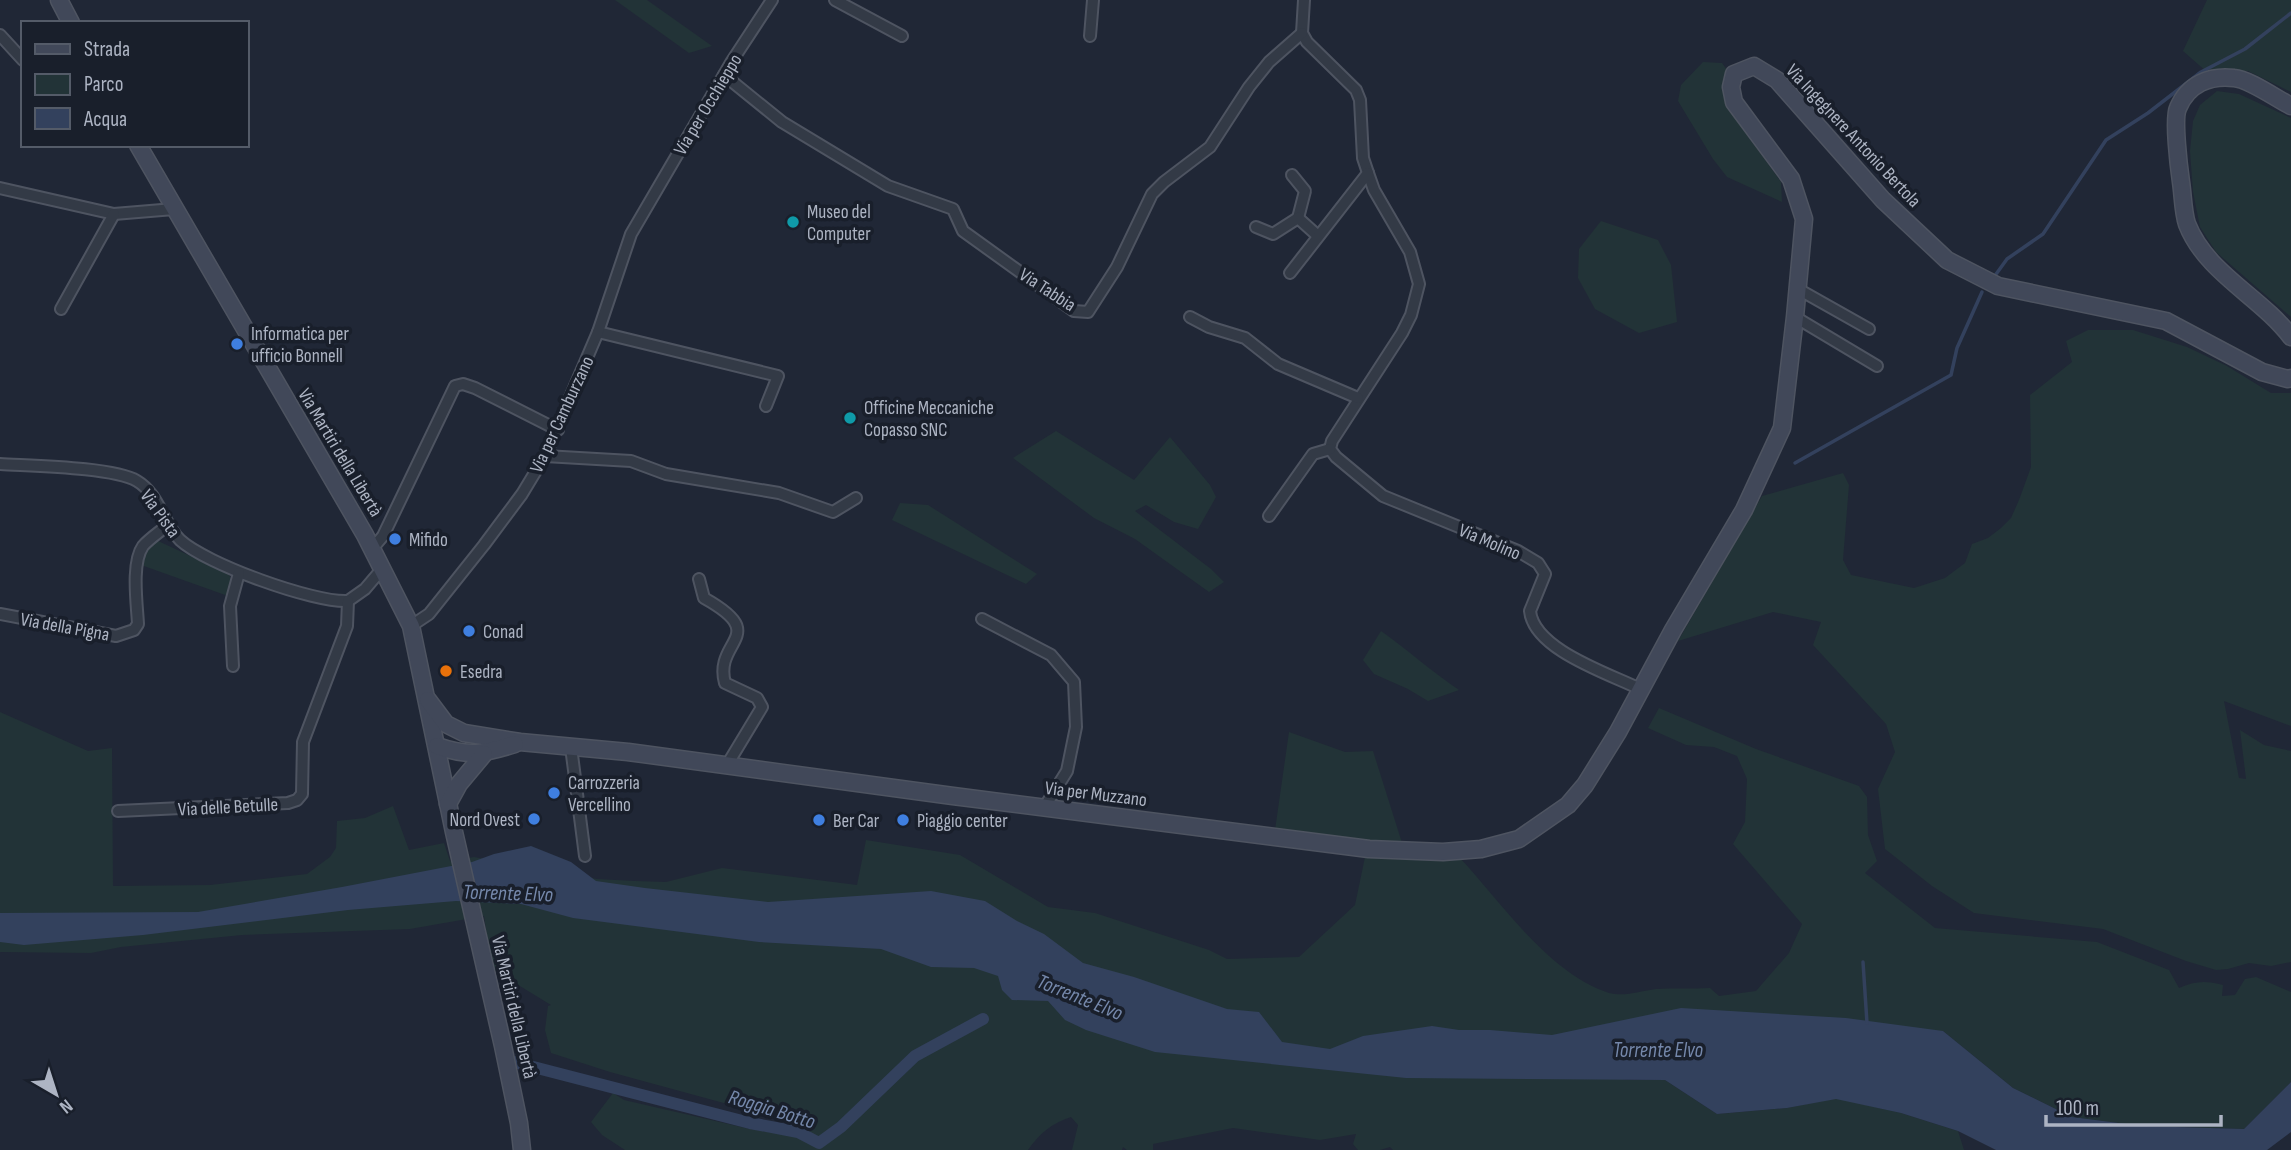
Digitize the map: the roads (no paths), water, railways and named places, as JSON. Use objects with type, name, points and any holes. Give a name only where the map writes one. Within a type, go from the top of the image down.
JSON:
[{"type":"street","points":[[59,0],[70,21]]},
{"type":"street","name":"Via per Occhieppo","points":[[644,209],[772,0]]},
{"type":"street","points":[[835,0],[902,36]]},
{"type":"street","points":[[1090,36],[1093,0]]},
{"type":"street","points":[[1269,516],[1313,454],[1330,449],[1332,440],[1411,316],[1419,284],[1410,252],[1374,190],[1363,158],[1360,100],[1356,89],[1307,42],[1302,33],[1304,0]]},
{"type":"street","name":"Via Tabbia","points":[[724,75],[782,122],[888,186],[953,209],[963,231],[1074,311],[1088,312],[1117,267],[1152,194],[1210,146],[1269,62],[1302,33]]},
{"type":"street","points":[[0,35],[21,58]]},
{"type":"street","name":"Via Ingegnere Antonio Bertola","points":[[1640,689],[1744,510],[1782,428],[1796,317],[1804,219],[1791,179],[1734,102],[1731,87],[1734,74],[1754,66],[1777,80],[1883,200],[1947,260],[1998,286],[2166,321],[2262,372],[2291,378]]},
{"type":"street","points":[[2291,106],[2237,78],[2220,77],[2201,80],[2177,109],[2178,164],[2187,223],[2205,254],[2279,321],[2291,337]]},
{"type":"street","name":"Via Martiri della Libertà","points":[[139,147],[372,549],[411,626],[519,1123],[522,1150]]},
{"type":"street","points":[[1290,273],[1368,173]]},
{"type":"street","points":[[1256,227],[1273,234],[1298,218],[1305,191],[1292,175]]},
{"type":"street","points":[[0,188],[114,214],[174,209]]},
{"type":"street","name":"Via per Camburzano","points":[[411,626],[429,614],[484,545],[522,494],[545,456],[598,332],[631,234],[644,209]]},
{"type":"street","points":[[61,309],[114,214]]},
{"type":"street","points":[[1298,218],[1318,236]]},
{"type":"street","points":[[1798,289],[1869,329]]},
{"type":"street","points":[[1190,317],[1209,327],[1245,338],[1278,364],[1358,398]]},
{"type":"street","points":[[1796,317],[1877,366]]},
{"type":"street","points":[[598,332],[778,376],[766,405]]},
{"type":"street","points":[[372,549],[383,536],[455,386],[463,384],[475,388],[558,430]]},
{"type":"street","name":"Via Molino","points":[[1330,449],[1346,466],[1383,496],[1518,551],[1538,563],[1545,574],[1530,611],[1536,625],[1549,641],[1583,664],[1640,689]]},
{"type":"street","points":[[545,456],[631,461],[666,474],[779,493],[833,512],[856,498]]},
{"type":"street","name":"Via Pista","points":[[0,464],[111,473],[138,481],[155,499],[178,538],[191,549],[239,573],[322,598],[348,601]]},
{"type":"street","name":"Via della Pigna","points":[[0,614],[116,636],[127,634],[138,624],[139,554],[144,545],[169,524]]},
{"type":"street","points":[[348,601],[365,589],[382,569]]},
{"type":"street","points":[[233,666],[230,606],[239,573]]},
{"type":"street","points":[[699,579],[704,598],[726,610],[735,620],[737,634],[722,671],[725,683],[757,698],[762,707],[727,765]]},
{"type":"street","name":"Via delle Betulle","points":[[118,811],[288,803],[297,800],[302,794],[303,742],[347,626],[348,601]]},
{"type":"street","points":[[982,619],[1051,655],[1074,682],[1076,727],[1067,771],[1044,808]]},
{"type":"street","name":"Via per Muzzano","points":[[428,700],[446,724],[464,733],[520,742],[628,752],[1369,849],[1443,852],[1481,849],[1519,839],[1568,805],[1585,785],[1618,732],[1640,689]]},
{"type":"street","points":[[436,746],[464,733]]},
{"type":"street","name":"Via per Muzzano","points":[[436,746],[466,755],[484,754],[520,742]]},
{"type":"street","points":[[571,747],[585,856]]},
{"type":"street","points":[[448,804],[458,784],[484,754]]},
{"type":"water","name":"Torrente Elvo","points":[[531,846],[571,862],[596,881],[645,888],[768,902],[931,891],[985,901],[1044,934],[1083,963],[1134,977],[1227,1009],[1259,1012],[1282,1042],[1330,1049],[1363,1036],[1432,1026],[1552,1035],[1681,1008],[1846,1018],[1943,1031],[2013,1088],[2072,1117],[2142,1126],[2244,1129],[2291,1082],[2291,1132],[2267,1150],[1996,1150],[1958,1131],[1901,1113],[1836,1099],[1787,1108],[1717,1114],[1665,1080],[1406,1078],[1155,1052],[1086,1030],[1065,1020],[1048,1001],[1012,1000],[1002,990],[998,976],[974,968],[931,967],[881,949],[759,942],[573,918],[521,904],[456,901],[348,910],[143,935],[24,945],[0,942],[0,913],[198,912],[472,862]]},
{"type":"waterway","points":[[1994,277],[2007,259],[2043,234],[2106,140],[2148,113],[2201,72],[2245,49],[2291,13]]},
{"type":"waterway","points":[[1795,463],[1951,375],[1957,348],[1982,292]]},
{"type":"waterway","points":[[1863,962],[1867,1023]]},
{"type":"waterway","name":"Roggia Botto","points":[[514,1062],[750,1123],[798,1132],[819,1143],[841,1127],[915,1056],[983,1019]]},
{"type":"place","name":"Museo del Computer","points":[[793,222]]},
{"type":"place","name":"Informatica per ufficio Bonnell","points":[[237,344]]},
{"type":"place","name":"Officine Meccaniche Copasso SNC","points":[[850,418]]},
{"type":"place","name":"Mifido","points":[[395,539]]},
{"type":"place","name":"Conad","points":[[469,631]]},
{"type":"place","name":"Esedra","points":[[446,671]]},
{"type":"place","name":"Carrozzeria Vercellino","points":[[554,793]]},
{"type":"place","name":"Nord Ovest","points":[[534,819]]},
{"type":"place","name":"Ber Car","points":[[819,820]]},
{"type":"place","name":"Piaggio center","points":[[903,820]]}]
